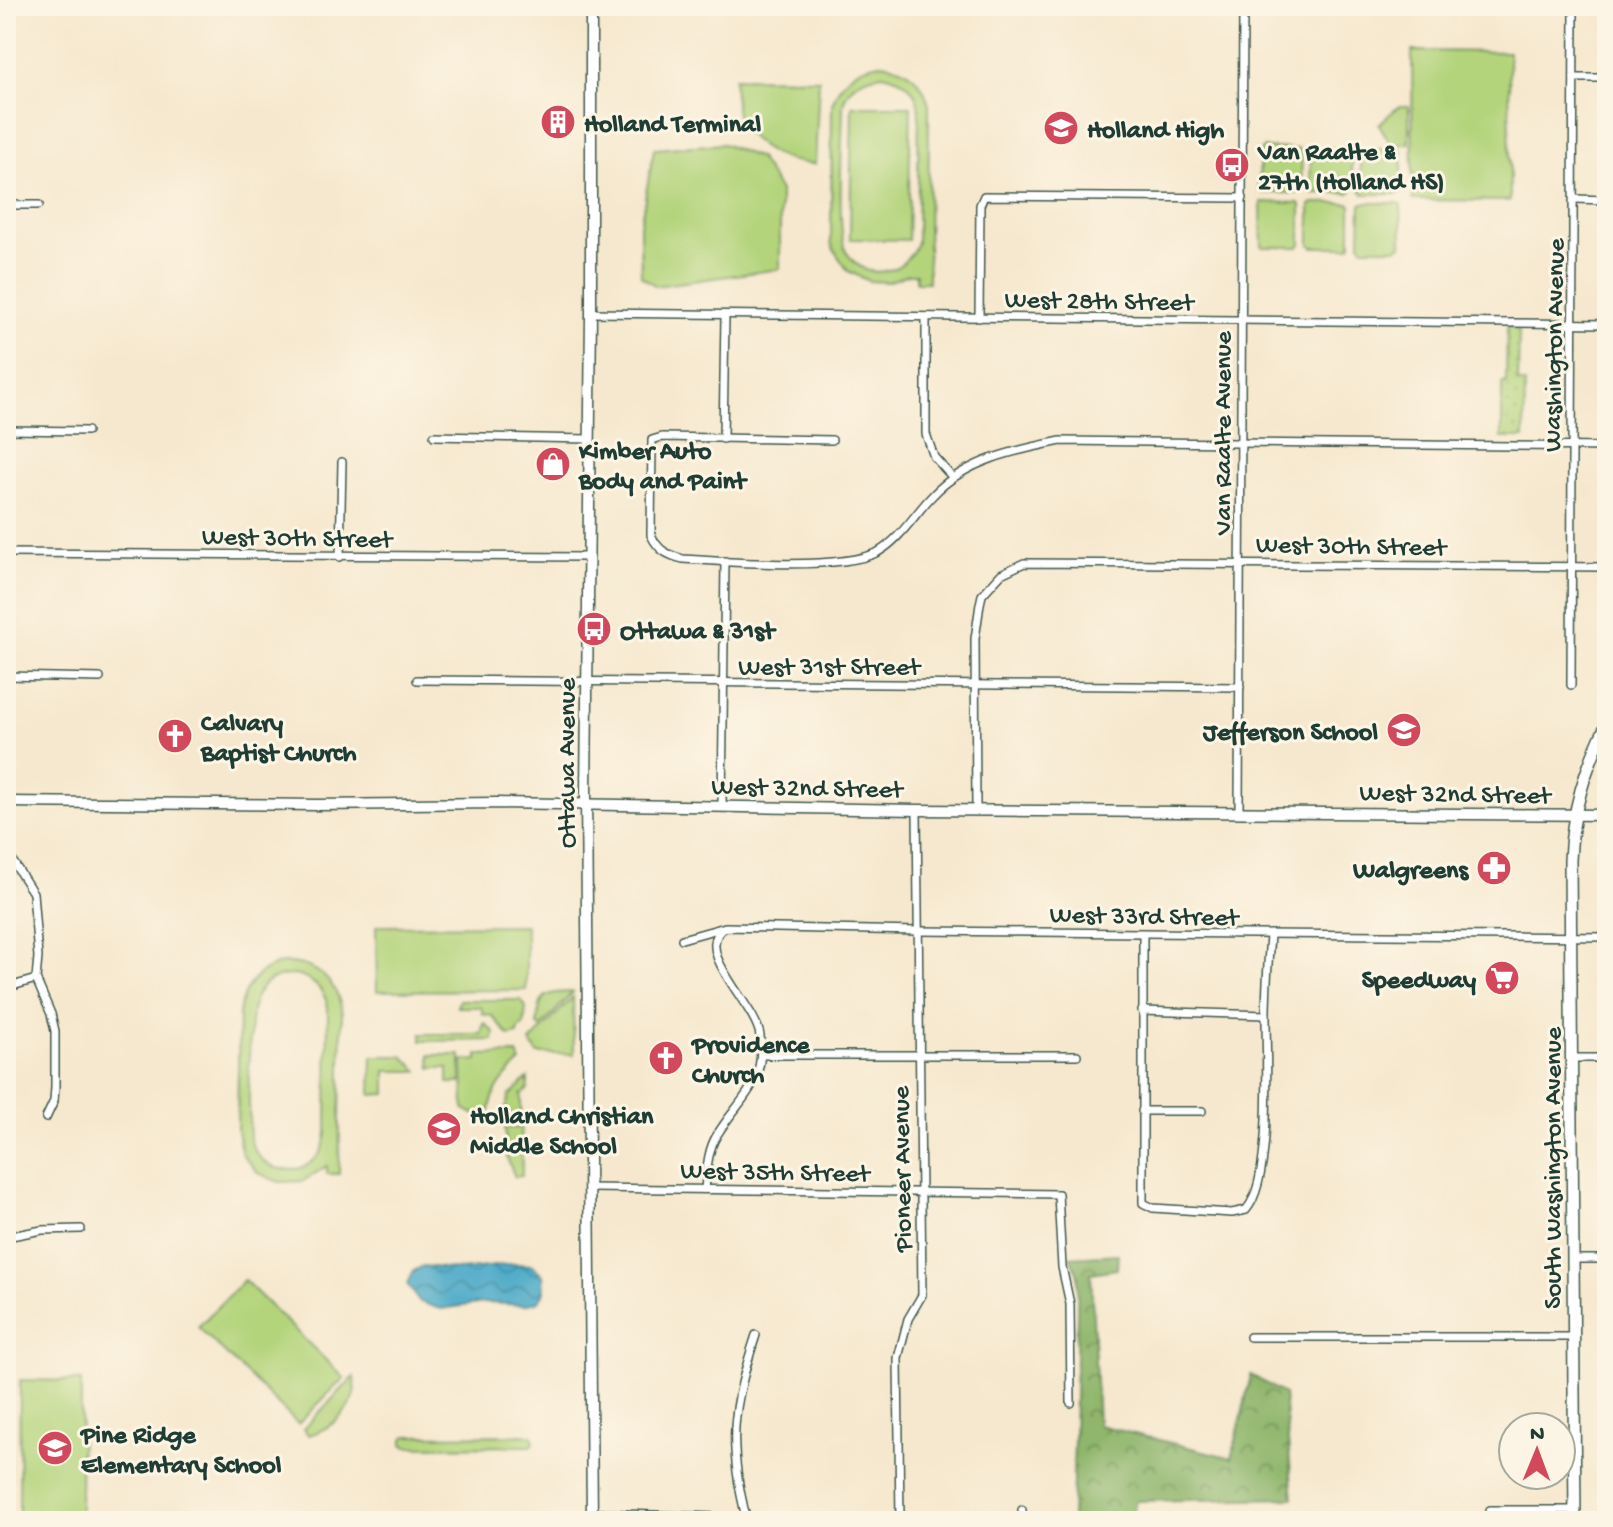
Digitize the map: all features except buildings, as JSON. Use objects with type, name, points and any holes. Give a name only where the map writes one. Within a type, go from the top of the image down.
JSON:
[{"type":"main road","name":"South Washington Avenue","points":[[1575,1515],[1570,860],[1574,815],[1589,761],[1607,724]]},
{"type":"street","name":"Ottawa Avenue","points":[[591,6],[586,804],[592,1517]]},
{"type":"street","name":"Van Raalte Avenue","points":[[1239,812],[1243,6]]},
{"type":"street","name":"Washington Avenue","points":[[1571,685],[1574,6]]},
{"type":"street","points":[[1574,78],[1607,78]]},
{"type":"street","points":[[979,318],[980,205],[984,196],[1243,198]]},
{"type":"street","points":[[1575,199],[1607,200]]},
{"type":"street","points":[[6,205],[39,205]]},
{"type":"street","name":"West 28th Street","points":[[591,313],[1607,324]]},
{"type":"street","points":[[723,439],[725,316]]},
{"type":"street","points":[[926,318],[926,434],[934,457],[953,478]]},
{"type":"street","points":[[6,430],[87,431]]},
{"type":"street","points":[[434,436],[589,439]]},
{"type":"street","points":[[832,440],[662,437],[652,440],[651,535],[663,552],[673,557],[826,562],[861,558],[879,551],[892,540],[935,492],[953,478],[1001,455],[1061,441],[1607,447]]},
{"type":"street","points":[[340,557],[342,462]]},
{"type":"street","name":"West 30th Street","points":[[6,553],[587,557]]},
{"type":"street","points":[[722,806],[725,561]]},
{"type":"street","name":"West 30th Street","points":[[976,685],[975,639],[980,604],[987,588],[1001,574],[1024,563],[1607,567]]},
{"type":"street","points":[[6,676],[100,678]]},
{"type":"street","name":"West 31st Street","points":[[417,680],[1240,687]]},
{"type":"street","points":[[976,685],[976,810]]},
{"type":"street","name":"West 32nd Street","points":[[6,802],[586,804],[917,810],[1607,815]]},
{"type":"street","name":"Pioneer Avenue","points":[[900,1521],[898,1358],[908,1319],[922,1295],[917,810]]},
{"type":"street","points":[[6,851],[33,893],[38,957],[36,979],[55,1031],[54,1101],[46,1118]]},
{"type":"street","points":[[705,1189],[707,1161],[716,1136],[751,1090],[761,1055],[758,1024],[720,966],[715,952],[719,931],[725,927]]},
{"type":"street","name":"West 33rd Street","points":[[682,939],[725,927],[1607,937]]},
{"type":"street","points":[[1143,934],[1144,1205],[1232,1213],[1246,1210],[1256,1196],[1268,1085],[1266,1015],[1270,935]]},
{"type":"street","points":[[6,988],[36,979]]},
{"type":"street","points":[[1142,1011],[1266,1015]]},
{"type":"street","points":[[761,1055],[1077,1055]]},
{"type":"street","points":[[1572,1058],[1607,1058]]},
{"type":"street","points":[[1142,1111],[1202,1111]]},
{"type":"street","name":"West 35th Street","points":[[588,1188],[1058,1194],[1062,1267],[1070,1304],[1071,1403]]},
{"type":"street","points":[[6,1237],[42,1230],[81,1229]]},
{"type":"street","points":[[1573,1259],[1607,1259]]},
{"type":"street","points":[[592,1517],[747,1519],[734,1460],[735,1416],[756,1335]]},
{"type":"street","points":[[1250,1337],[1574,1337]]},
{"type":"street","points":[[1022,1510],[1022,1521]]},
{"type":"street","points":[[1490,1510],[1575,1515]]},
{"type":"green space","points":[[1412,51],[1509,52],[1510,201],[1413,200]]},
{"type":"green space","points":[[883,63],[907,71],[923,88],[929,105],[928,282],[916,282],[916,274],[888,282],[869,281],[848,271],[831,242],[832,104],[840,87],[851,75]],"holes":[[[876,75],[903,81],[918,102],[917,242],[904,262],[884,271],[873,271],[854,261],[846,251],[843,240],[843,105],[848,92],[857,82]]]},
{"type":"green space","points":[[734,78],[819,79],[815,164],[780,157],[751,137],[738,117]]},
{"type":"green space","points":[[852,106],[911,106],[908,240],[850,239]]},
{"type":"green space","points":[[1399,106],[1409,106],[1409,143],[1392,146],[1379,124]]},
{"type":"green space","points":[[723,144],[759,158],[780,191],[780,269],[656,286],[641,276],[640,226],[654,149]]},
{"type":"green space","points":[[1264,148],[1298,149],[1302,152],[1301,190],[1298,193],[1263,193],[1259,189],[1260,151]]},
{"type":"green space","points":[[1313,148],[1349,149],[1352,152],[1352,191],[1310,191]]},
{"type":"green space","points":[[1364,149],[1398,149],[1402,152],[1402,191],[1398,194],[1364,194],[1361,190],[1361,152]]},
{"type":"green space","points":[[1261,202],[1301,205],[1301,244],[1298,247],[1262,247]]},
{"type":"green space","points":[[1349,203],[1351,245],[1313,247],[1310,244],[1310,205]]},
{"type":"green space","points":[[1363,203],[1399,203],[1402,244],[1397,248],[1364,248],[1360,243]]},
{"type":"green space","points":[[1507,327],[1519,327],[1518,383],[1525,383],[1524,438],[1502,438],[1502,383],[1506,383]]},
{"type":"green space","points":[[526,925],[526,990],[377,991],[376,926]]},
{"type":"green space","points":[[295,964],[315,970],[331,984],[340,1003],[339,1174],[327,1174],[327,1166],[303,1181],[279,1182],[258,1173],[242,1154],[237,1131],[239,1013],[244,995],[253,980],[274,966]],"holes":[[[278,977],[301,977],[321,990],[328,1007],[327,1133],[323,1148],[315,1160],[304,1167],[278,1169],[266,1163],[250,1139],[251,1021],[260,989]]]},
{"type":"green space","points":[[573,992],[541,1027],[537,1025],[544,997]]},
{"type":"green space","points":[[573,997],[574,1054],[538,1054],[530,1042]]},
{"type":"green space","points":[[459,1000],[521,1000],[526,1007],[524,1025],[518,1034],[509,1036],[492,1016],[483,1014],[481,1007],[457,1007]]},
{"type":"green space","points":[[484,1023],[494,1032],[493,1040],[421,1041],[421,1034],[481,1034]]},
{"type":"green space","points":[[517,1054],[521,1062],[500,1084],[490,1111],[476,1115],[464,1109],[463,1061],[478,1060],[478,1055]]},
{"type":"green space","points":[[430,1055],[461,1055],[461,1083],[448,1083],[448,1068],[431,1068]]},
{"type":"green space","points":[[372,1056],[403,1056],[418,1071],[386,1071],[386,1094],[371,1095]]},
{"type":"green space","points":[[528,1078],[528,1089],[521,1095],[521,1115],[504,1115],[509,1096]]},
{"type":"green space","points":[[505,1128],[521,1128],[522,1176],[515,1177],[507,1158]]},
{"type":"green space","points":[[1118,1254],[1117,1269],[1091,1273],[1098,1425],[1232,1458],[1251,1375],[1284,1394],[1293,1498],[1136,1501],[1131,1521],[1072,1521],[1078,1275],[1070,1257]]},
{"type":"green space","points":[[244,1280],[344,1378],[298,1424],[198,1327]]},
{"type":"green space","points":[[354,1377],[353,1397],[343,1414],[327,1427],[309,1435],[303,1429]]},
{"type":"green space","points":[[20,1380],[81,1381],[80,1514],[19,1514]]},
{"type":"green space","points":[[532,1435],[534,1443],[531,1446],[407,1447],[403,1444],[407,1436]]},
{"type":"water","points":[[532,1265],[543,1275],[544,1292],[539,1301],[525,1305],[485,1303],[440,1309],[420,1302],[407,1284],[412,1272],[423,1266],[461,1270]]},
{"type":"place","name":"Holland Terminal","points":[[558,122]]},
{"type":"place","name":"Holland High","points":[[1061,128]]},
{"type":"place","name":"Van Raalte & 27th (Holland HS)","points":[[1232,165]]},
{"type":"place","name":"Kimber Auto Body and Paint","points":[[553,464]]},
{"type":"place","name":"Ottawa & 31st","points":[[594,629]]},
{"type":"place","name":"Jefferson School","points":[[1404,730]]},
{"type":"place","name":"Calvary Baptist Church","points":[[175,736]]},
{"type":"place","name":"Walgreens","points":[[1494,868]]},
{"type":"place","name":"Speedway","points":[[1502,978]]},
{"type":"place","name":"Providence Church","points":[[666,1058]]},
{"type":"place","name":"Holland Christian Middle School","points":[[444,1129]]},
{"type":"place","name":"Pine Ridge Elementary School","points":[[55,1448]]}]
